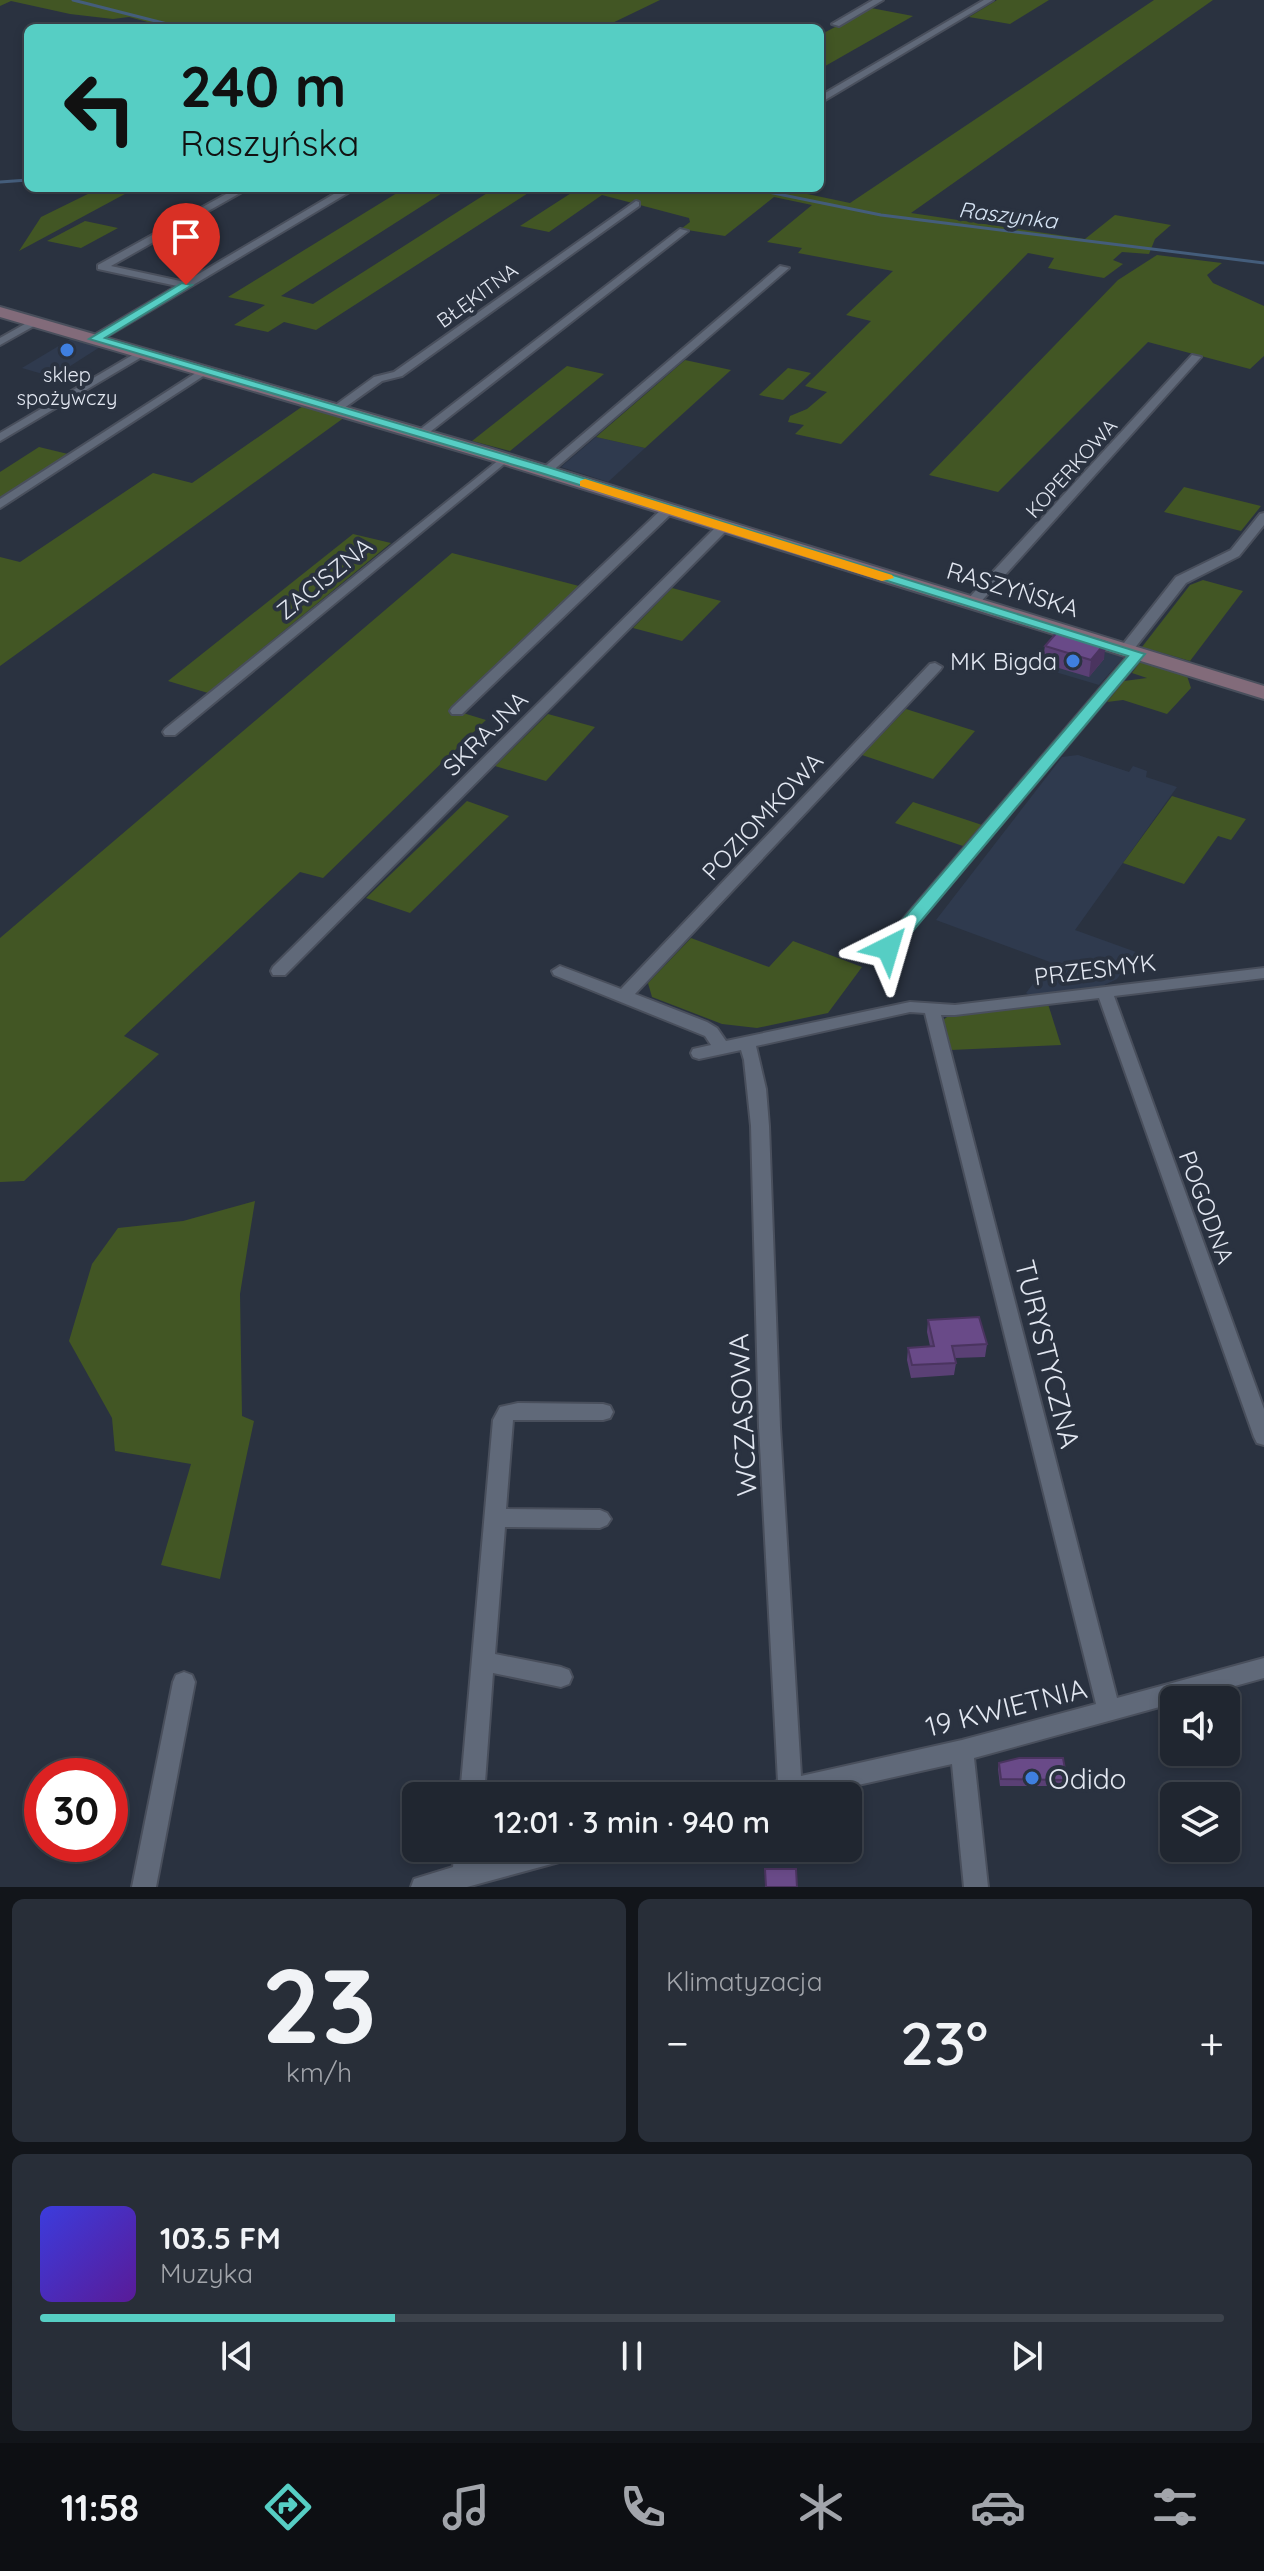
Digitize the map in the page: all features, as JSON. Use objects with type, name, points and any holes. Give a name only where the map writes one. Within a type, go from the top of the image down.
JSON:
[{"type":"street","points":[[836,24],[879,0]]},
{"type":"street","points":[[824,98],[989,0]]},
{"type":"street","points":[[186,285],[102,267],[237,192]]},
{"type":"street","points":[[95,339],[344,192]]},
{"type":"street","name":"BŁĘKITNA","points":[[336,409],[378,379],[398,374],[636,204]]},
{"type":"street","points":[[422,433],[683,231]]},
{"type":"street","points":[[546,471],[784,268]]},
{"type":"street","name":"RASZYŃSKA","points":[[0,312],[505,458],[1264,693]]},
{"type":"street","points":[[0,342],[36,322]]},
{"type":"street","points":[[0,438],[141,353]]},
{"type":"street","name":"KOPERKOWA","points":[[972,603],[1196,357]]},
{"type":"street","points":[[0,504],[206,371]]},
{"type":"street","name":"ZACISZNA","points":[[170,732],[505,458]]},
{"type":"street","points":[[457,711],[668,510]]},
{"type":"street","points":[[888,948],[1131,653],[1181,580],[1235,553],[1264,517]]},
{"type":"street","name":"SKRAJNA","points":[[279,971],[723,527]]},
{"type":"street","name":"POZIOMKOWA","points":[[624,996],[935,667]]},
{"type":"street","points":[[560,971],[701,1026],[711,1032],[721,1047]]},
{"type":"street","name":"PRZESMYK","points":[[699,1053],[910,1007],[932,1010],[1264,973]]},
{"type":"street","name":"POGODNA","points":[[1105,993],[1264,1437]]},
{"type":"street","name":"TURYSTYCZNA","points":[[932,1010],[1109,1711]]},
{"type":"street","name":"WCZASOWA","points":[[746,1041],[753,1055],[759,1127],[765,1331],[790,1782]]},
{"type":"street","points":[[473,1782],[486,1662],[503,1420],[507,1413],[603,1412]]},
{"type":"street","points":[[497,1518],[600,1519]]},
{"type":"street","points":[[486,1662],[561,1677]]},
{"type":"street","name":"19 KWIETNIA","points":[[818,1782],[962,1751],[1264,1668]]},
{"type":"street","points":[[144,1887],[184,1682]]},
{"type":"street","points":[[962,1751],[976,1887]]},
{"type":"street","points":[[465,1876],[466,1862]]},
{"type":"street","points":[[423,1887],[518,1862]]},
{"type":"shaded area","points":[[72,338],[100,347],[53,377],[22,368]]},
{"type":"shaded area","points":[[596,437],[645,448],[608,482],[561,467]]},
{"type":"shaded area","points":[[1056,638],[1124,657],[1099,685],[1032,665]]},
{"type":"shaded area","points":[[1078,755],[1129,772],[1133,766],[1147,771],[1146,777],[1177,787],[1075,930],[1136,952],[1117,979],[1098,988],[1029,995],[1026,993],[1050,962],[936,920],[1062,757]]},
{"type":"green space","points":[[0,0],[660,0],[610,24],[155,24],[129,17],[113,19],[70,14],[11,1],[0,6]]},
{"type":"green space","points":[[997,0],[1049,0],[1010,24],[969,17]]},
{"type":"green space","points":[[1154,0],[1213,0],[911,213],[1085,239],[1115,215],[1171,225],[1155,239],[1149,254],[1122,252],[1113,260],[1123,264],[1104,278],[1048,268],[1054,258],[1028,253],[841,444],[795,434],[804,425],[788,422],[790,416],[807,409],[827,392],[805,386],[871,321],[846,315],[893,271],[798,253],[802,248],[767,242],[812,205],[774,197],[725,236],[681,229],[690,222],[689,218],[602,195],[549,232],[520,226],[573,192],[798,192],[850,203]]},
{"type":"green space","points":[[871,8],[913,16],[824,67],[824,33]]},
{"type":"green space","points":[[92,192],[129,192],[19,251],[41,217]]},
{"type":"green space","points":[[399,192],[444,192],[281,296],[313,304],[489,192],[530,192],[316,330],[284,322],[268,332],[234,325],[265,305],[228,297]]},
{"type":"green space","points":[[85,221],[118,228],[81,248],[47,241]]},
{"type":"green space","points":[[1157,255],[1222,263],[1207,275],[1213,283],[1264,306],[1264,356],[1250,369],[1148,342],[998,492],[929,475],[1118,280]]},
{"type":"green space","points":[[685,360],[731,370],[645,448],[596,437]]},
{"type":"green space","points":[[567,366],[604,374],[510,451],[472,441]]},
{"type":"green space","points":[[788,368],[811,373],[783,400],[759,395]]},
{"type":"green space","points":[[303,406],[345,417],[0,666],[0,557],[20,562],[153,473],[192,483]]},
{"type":"green space","points":[[39,447],[68,454],[0,499],[0,472]]},
{"type":"green space","points":[[1184,487],[1261,506],[1241,531],[1164,512]]},
{"type":"green space","points":[[353,534],[391,543],[208,693],[168,681]]},
{"type":"green space","points":[[452,553],[579,586],[450,709],[486,720],[323,878],[300,872],[124,1036],[159,1054],[24,1181],[0,1182],[0,938]]},
{"type":"green space","points":[[1203,580],[1243,591],[1190,661],[1142,647],[1190,585]]},
{"type":"green space","points":[[672,588],[721,601],[682,641],[633,628]]},
{"type":"green space","points":[[1140,662],[1187,676],[1191,688],[1167,714],[1123,700],[1107,702],[1124,681],[1147,678],[1132,673]]},
{"type":"green space","points":[[906,709],[975,731],[933,779],[862,755]]},
{"type":"green space","points":[[548,714],[595,727],[546,781],[495,766]]},
{"type":"green space","points":[[1172,796],[1246,819],[1231,840],[1218,836],[1184,884],[1123,863]]},
{"type":"green space","points":[[467,801],[509,816],[410,913],[366,898]]},
{"type":"green space","points":[[913,802],[982,825],[963,846],[895,823]]},
{"type":"green space","points":[[691,938],[769,967],[793,941],[862,967],[828,1013],[757,1028],[722,1024],[652,997],[648,983]]},
{"type":"green space","points":[[1048,1004],[1061,1045],[951,1050],[943,1020],[947,1017]]},
{"type":"green space","points":[[255,1201],[240,1294],[242,1416],[254,1421],[220,1579],[161,1565],[191,1464],[115,1451],[112,1418],[69,1341],[92,1264],[118,1228],[183,1221]]},
{"type":"building","points":[[1060,629],[1106,642],[1091,660],[1045,646]]},
{"type":"building","points":[[979,1317],[987,1344],[952,1346],[956,1363],[912,1365],[908,1348],[934,1346],[928,1320]]},
{"type":"building","name":"Odido","points":[[1019,1758],[1063,1758],[1067,1780],[1001,1779],[999,1763]]},
{"type":"building","points":[[765,1869],[796,1869],[797,1887],[766,1887]]},
{"type":"waterway","name":"Raszynka","points":[[73,0],[167,24]]},
{"type":"waterway","points":[[0,182],[24,180]]},
{"type":"waterway","name":"Raszynka","points":[[769,192],[881,215],[1264,263]]},
{"type":"slow traffic","points":[[585,484],[887,578]]},
{"type":"place","name":"sklep spożywczy","points":[[67,350]]},
{"type":"place","name":"MK Bigda","points":[[1073,661]]},
{"type":"place","name":"Odido","points":[[1032,1778]]},
{"type":"route","points":[[186,285],[95,339],[422,433],[1137,654],[888,948]]}]
